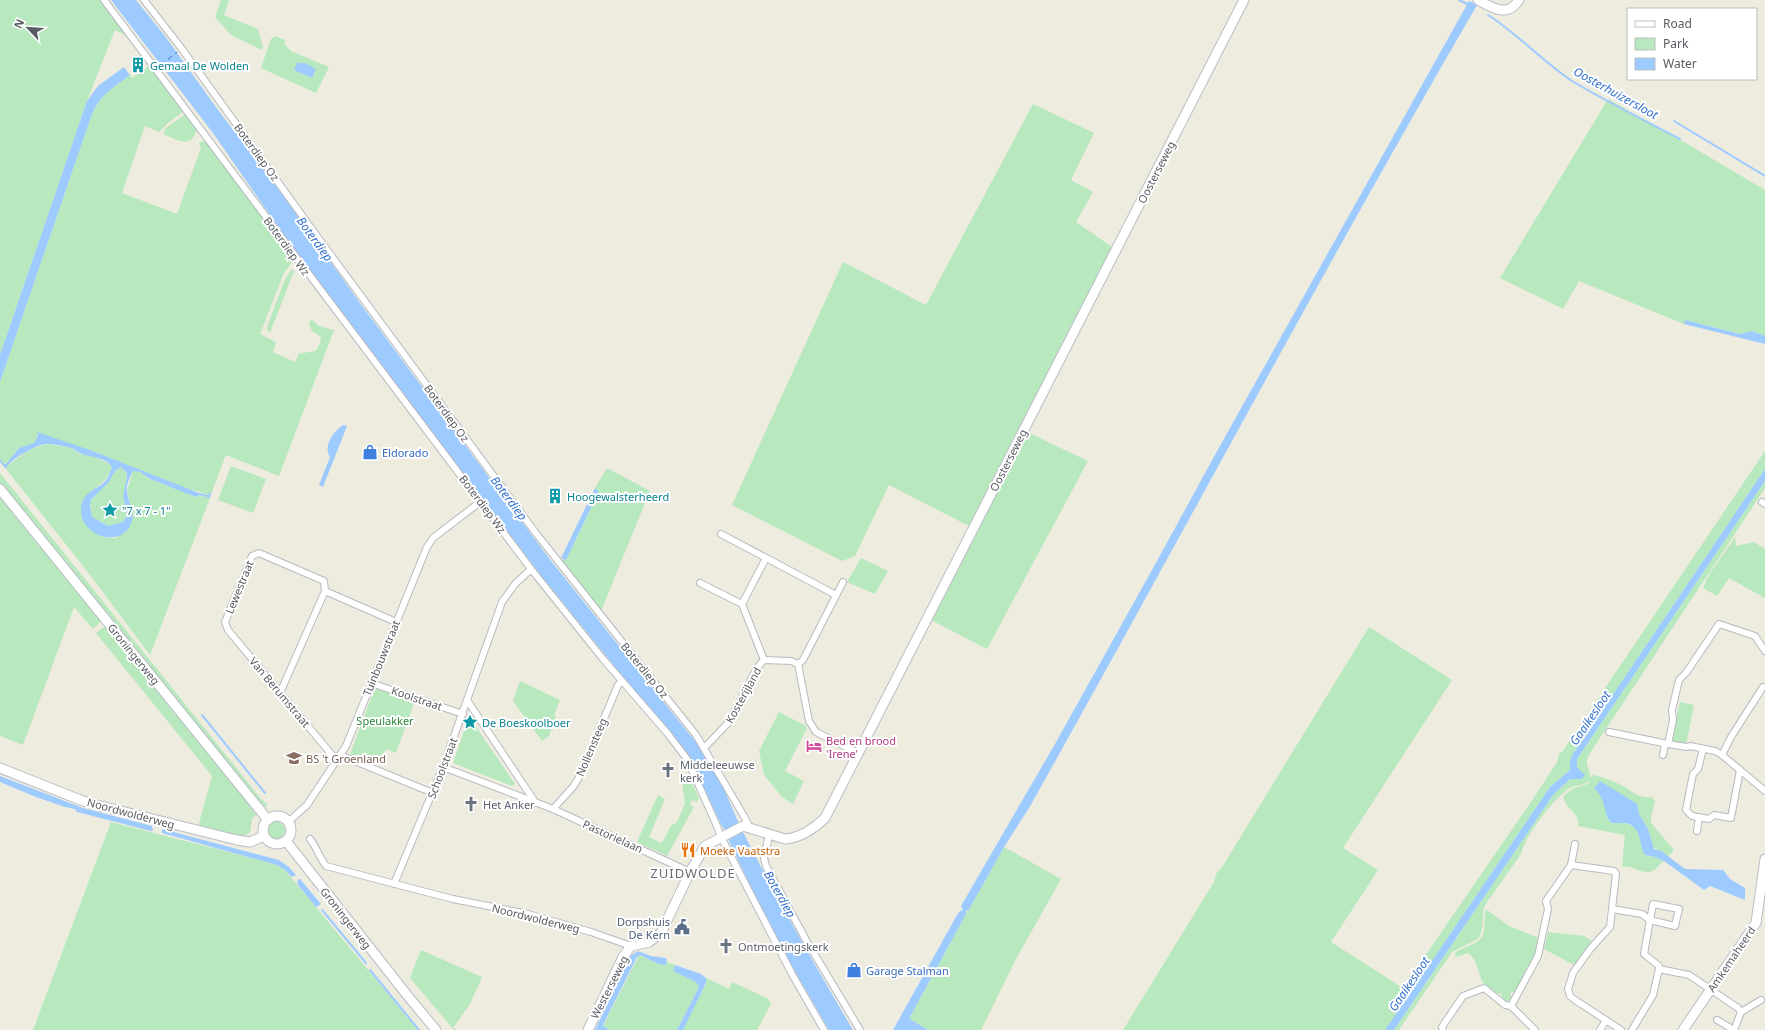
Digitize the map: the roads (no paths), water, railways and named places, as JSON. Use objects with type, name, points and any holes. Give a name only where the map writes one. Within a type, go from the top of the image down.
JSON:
[{"type":"street","name":"Boterdiep Wz","points":[[104,0],[531,569],[688,759],[722,837],[792,974],[824,1030]]},
{"type":"street","name":"Boterdiep Oz","points":[[144,0],[182,49],[319,239],[535,532],[705,747],[745,818],[746,827]]},
{"type":"street","name":"Oosterseweg","points":[[746,827],[785,839],[792,838],[816,826],[824,818],[1244,0]]},
{"type":"street","points":[[1478,0],[1499,10],[1504,10],[1513,7],[1519,0]]},
{"type":"street","name":"Groningerweg","points":[[0,488],[268,820]]},
{"type":"street","name":"Tuinbouwstraat","points":[[288,822],[307,805],[346,746],[427,547],[433,538],[480,502]]},
{"type":"street","points":[[721,534],[836,595]]},
{"type":"street","name":"Lewestraat","points":[[225,622],[252,556],[255,554],[259,553],[324,581],[325,591]]},
{"type":"street","points":[[700,583],[742,604],[766,558]]},
{"type":"street","name":"Schoolstraat","points":[[394,884],[443,767],[502,602],[515,584],[531,569]]},
{"type":"street","points":[[843,582],[803,660],[798,664],[809,721],[816,732],[858,753]]},
{"type":"street","points":[[280,693],[325,591],[396,622]]},
{"type":"street","name":"Kosterijland","points":[[742,604],[764,660]]},
{"type":"street","name":"Van Berumstraat","points":[[225,622],[228,630],[280,693],[338,758]]},
{"type":"street","points":[[1663,755],[1673,720],[1672,710],[1679,680],[1686,673],[1719,624],[1755,636],[1765,651]]},
{"type":"street","name":"Kosterijland","points":[[705,747],[729,722],[757,668],[764,660]]},
{"type":"street","name":"Kosterijland","points":[[764,660],[792,661],[798,664]]},
{"type":"street","name":"Nollensteeg","points":[[553,809],[573,787],[581,774],[603,719],[618,685],[622,681]]},
{"type":"street","name":"Koolstraat","points":[[371,683],[463,714]]},
{"type":"street","points":[[1722,755],[1731,737],[1764,686]]},
{"type":"street","points":[[467,700],[535,802]]},
{"type":"street","points":[[1609,732],[1666,744],[1715,751],[1722,755],[1765,791]]},
{"type":"street","points":[[1703,749],[1698,770],[1693,774],[1686,810],[1692,816],[1709,819],[1714,815],[1731,818],[1740,770]]},
{"type":"street","points":[[338,758],[433,793]]},
{"type":"street","name":"Pastorielaan","points":[[443,767],[553,809],[690,872]]},
{"type":"street","name":"Noordwolderweg","points":[[0,768],[83,801],[101,806],[236,840],[250,842],[264,836]]},
{"type":"street","points":[[278,817],[288,822],[290,834],[286,841],[277,844],[267,840],[264,836],[263,827],[268,820],[278,817]]},
{"type":"street","points":[[1697,831],[1699,817]]},
{"type":"street","points":[[632,946],[649,942],[661,933],[690,872],[705,846],[746,827]]},
{"type":"street","points":[[769,835],[764,858],[766,866],[806,940],[860,1030]]},
{"type":"street","name":"Noordwolderweg","points":[[310,840],[320,852],[322,861],[326,866],[453,899],[528,914],[591,932],[632,946]]},
{"type":"street","name":"Groningerweg","points":[[286,841],[436,1030]]},
{"type":"street","points":[[1511,1006],[1538,956],[1548,909],[1546,901],[1571,865],[1575,844]]},
{"type":"street","name":"Amkemaheerd","points":[[1683,1030],[1756,923],[1765,859]]},
{"type":"street","points":[[1571,865],[1614,871],[1616,874],[1610,927],[1591,948],[1573,973],[1568,989],[1570,996],[1575,1000],[1621,1030]]},
{"type":"street","points":[[1612,909],[1642,914],[1650,920],[1675,926],[1679,909],[1653,904],[1650,920],[1644,954],[1659,966],[1660,969],[1689,975],[1738,1008],[1741,1012]]},
{"type":"street","name":"Westerseweg","points":[[588,1030],[623,957],[632,946]]},
{"type":"street","points":[[1632,1030],[1654,995],[1660,969]]},
{"type":"street","points":[[1443,1030],[1442,1027],[1463,996],[1484,988],[1505,1005],[1511,1006],[1535,1030]]},
{"type":"street","points":[[1717,1020],[1734,1030],[1741,1012],[1763,1000],[1765,994]]},
{"type":"street","points":[[1600,1030],[1606,1020]]},
{"type":"water","points":[[111,0],[136,0],[165,36],[548,557],[707,756],[721,782],[739,824],[771,885],[853,1030],[829,1030],[772,932],[729,841],[728,833],[723,828],[689,758],[546,582],[304,264],[213,133]]},
{"type":"water","points":[[1469,1],[1477,5],[1307,305],[1029,808],[1004,847],[968,911],[966,910],[966,914],[910,1017],[910,1019],[928,1030],[893,1030],[957,915],[963,910],[961,906],[1055,744]]},
{"type":"water","points":[[297,63],[305,63],[316,69],[312,78],[294,70]]},
{"type":"water","points":[[124,67],[130,75],[103,96],[92,114],[0,382],[0,355],[87,101],[98,86]]},
{"type":"water","points":[[1685,320],[1740,334],[1752,331],[1765,336],[1765,344],[1684,324]]},
{"type":"water","points":[[343,425],[347,426],[323,487],[319,485],[330,457],[328,453],[328,444],[336,431]]},
{"type":"water","points":[[37,432],[90,450],[199,493],[208,495],[212,491],[210,498],[199,495],[196,497],[150,479],[140,472],[133,471],[128,481],[127,489],[133,516],[131,524],[125,532],[118,536],[101,536],[93,532],[82,519],[82,503],[87,494],[107,479],[112,467],[107,462],[81,454],[71,448],[51,444],[37,446],[16,458],[6,469],[0,462],[0,459],[4,464],[6,464],[19,448],[34,443],[38,436]],"holes":[[[121,467],[126,472],[127,477],[123,496],[127,515],[123,522],[108,526],[92,517],[90,505],[91,500],[109,482],[115,471]]]},
{"type":"water","points":[[1765,469],[1765,481],[1577,759],[1577,767],[1585,775],[1582,779],[1570,779],[1553,795],[1394,1030],[1385,1030],[1550,787],[1570,770],[1570,761],[1573,754]]},
{"type":"water","points":[[595,488],[598,493],[566,560],[561,558]]},
{"type":"water","points":[[0,776],[83,808],[152,826],[153,830],[151,831],[77,812],[75,809],[36,797],[0,782]]},
{"type":"water","points":[[1600,781],[1637,804],[1639,814],[1648,829],[1654,849],[1661,851],[1685,869],[1723,870],[1730,879],[1745,888],[1745,900],[1710,886],[1704,890],[1664,861],[1645,855],[1639,835],[1634,827],[1625,823],[1612,823],[1607,817],[1601,797],[1594,788]]},
{"type":"water","points":[[162,829],[279,860],[289,867],[296,875],[292,877],[277,865],[162,833]]},
{"type":"water","points":[[299,879],[321,904],[316,907],[298,885],[297,881]]},
{"type":"water","points":[[638,951],[651,956],[666,958],[667,963],[665,965],[658,964],[640,955],[637,957],[604,1023],[603,1026],[609,1030],[595,1030],[629,957]]},
{"type":"water","points":[[675,965],[701,974],[706,978],[706,983],[683,1030],[677,1030],[699,987],[696,982],[673,971]]},
{"type":"waterway","points":[[1459,0],[1467,4]]},
{"type":"waterway","name":"Oosterhuizersloot","points":[[1488,15],[1499,22],[1550,65],[1572,81],[1612,104],[1680,139]]},
{"type":"waterway","name":"Oosterhuizersloot","points":[[1674,121],[1765,176]]},
{"type":"waterway","points":[[202,715],[265,793]]},
{"type":"waterway","points":[[322,910],[366,963]]},
{"type":"waterway","points":[[370,970],[419,1030]]},
{"type":"place","name":"Gemaal De Wolden","points":[[138,65]]},
{"type":"place","name":"Eldorado","points":[[370,452]]},
{"type":"place","name":"Hoogewalsterheerd","points":[[555,496]]},
{"type":"place","name":"\"7 x 7 - 1\"","points":[[110,510]]},
{"type":"place","name":"De Boeskoolboer","points":[[470,722]]},
{"type":"place","name":"Bed en brood 'Irene'","points":[[814,746]]},
{"type":"place","name":"BS 't Groenland","points":[[294,758]]},
{"type":"place","name":"Middeleeuwse kerk","points":[[668,770]]},
{"type":"place","name":"Het Anker","points":[[471,804]]},
{"type":"place","name":"Moeke Vaatstra","points":[[688,850]]},
{"type":"place","name":"Dorpshuis De Kern","points":[[682,927]]},
{"type":"place","name":"Ontmoetingskerk","points":[[726,946]]},
{"type":"place","name":"Garage Stalman","points":[[854,970]]},
{"type":"district","name":"ZUIDWOLDE","points":[[693,873]]},
{"type":"water label","name":"Boterdiep","points":[[315,239]]},
{"type":"water label","name":"Boterdiep","points":[[509,498]]},
{"type":"water label","name":"Gaaikesloot","points":[[1590,718]]},
{"type":"water label","name":"Boterdiep","points":[[780,894]]},
{"type":"water label","name":"Gaaikesloot","points":[[1409,984]]},
{"type":"park label","name":"Speulakker","points":[[385,720]]}]
